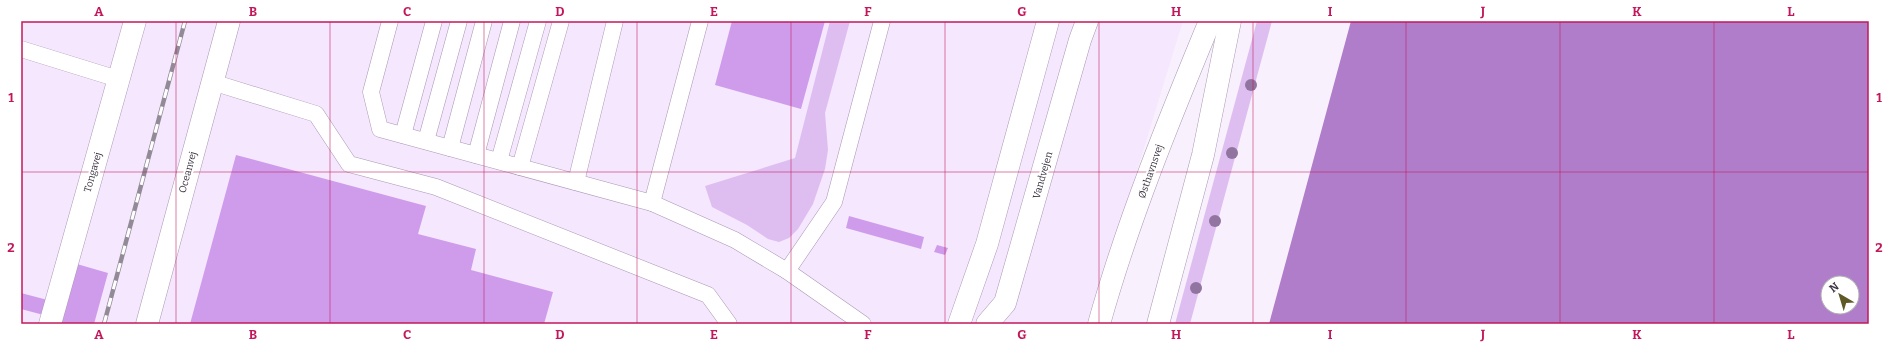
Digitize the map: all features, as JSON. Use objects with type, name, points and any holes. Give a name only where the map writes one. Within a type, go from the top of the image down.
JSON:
[{"type":"street","name":"Tongavej","points":[[50,324],[135,21]]},
{"type":"street","name":"Oceanvej","points":[[146,324],[228,21]]},
{"type":"street","points":[[959,324],[987,244],[1048,21]]},
{"type":"street","name":"Vandvejen","points":[[987,324],[1005,303],[1080,40],[1087,21]]},
{"type":"street","name":"Østhavnsvej","points":[[1099,324],[1107,295],[1162,138],[1210,21]]},
{"type":"street","points":[[1158,324],[1203,154],[1230,21]]},
{"type":"lane","points":[[390,21],[371,92],[380,129],[652,203],[735,240],[787,271],[863,324]]},
{"type":"lane","points":[[403,135],[434,21]]},
{"type":"lane","points":[[426,141],[459,21]]},
{"type":"lane","points":[[450,148],[484,21]]},
{"type":"lane","points":[[476,154],[512,21]]},
{"type":"lane","points":[[499,161],[538,21]]},
{"type":"lane","points":[[520,167],[561,21]]},
{"type":"lane","points":[[576,182],[615,21]]},
{"type":"lane","points":[[652,203],[700,21]]},
{"type":"lane","points":[[787,271],[834,202],[882,21]]},
{"type":"lane","points":[[21,49],[118,79]]},
{"type":"lane","points":[[212,82],[316,114],[349,164],[436,187],[708,295],[729,324]]},
{"type":"shaded area","points":[[21,21],[1183,21],[1090,324],[21,324]]},
{"type":"shaded area","points":[[830,21],[850,21],[825,113],[828,150],[825,169],[813,204],[798,229],[789,238],[779,242],[768,239],[747,225],[712,207],[705,186],[795,158]]},
{"type":"shaded area","points":[[1257,21],[1272,21],[1190,324],[1175,324]]},
{"type":"shaded area","points":[[1351,21],[1869,21],[1869,324],[1269,324]]},
{"type":"building","points":[[732,21],[825,21],[801,109],[715,85]]},
{"type":"building","points":[[236,155],[426,206],[418,234],[476,249],[471,270],[553,292],[544,324],[190,324]]},
{"type":"building","points":[[849,216],[924,237],[921,249],[846,228]]},
{"type":"building","points":[[937,245],[948,248],[945,255],[934,252]]},
{"type":"building","points":[[70,262],[108,273],[94,324],[53,324],[55,318],[21,309],[21,293],[59,303]]},
{"type":"railway","points":[[104,324],[185,21]]}]
